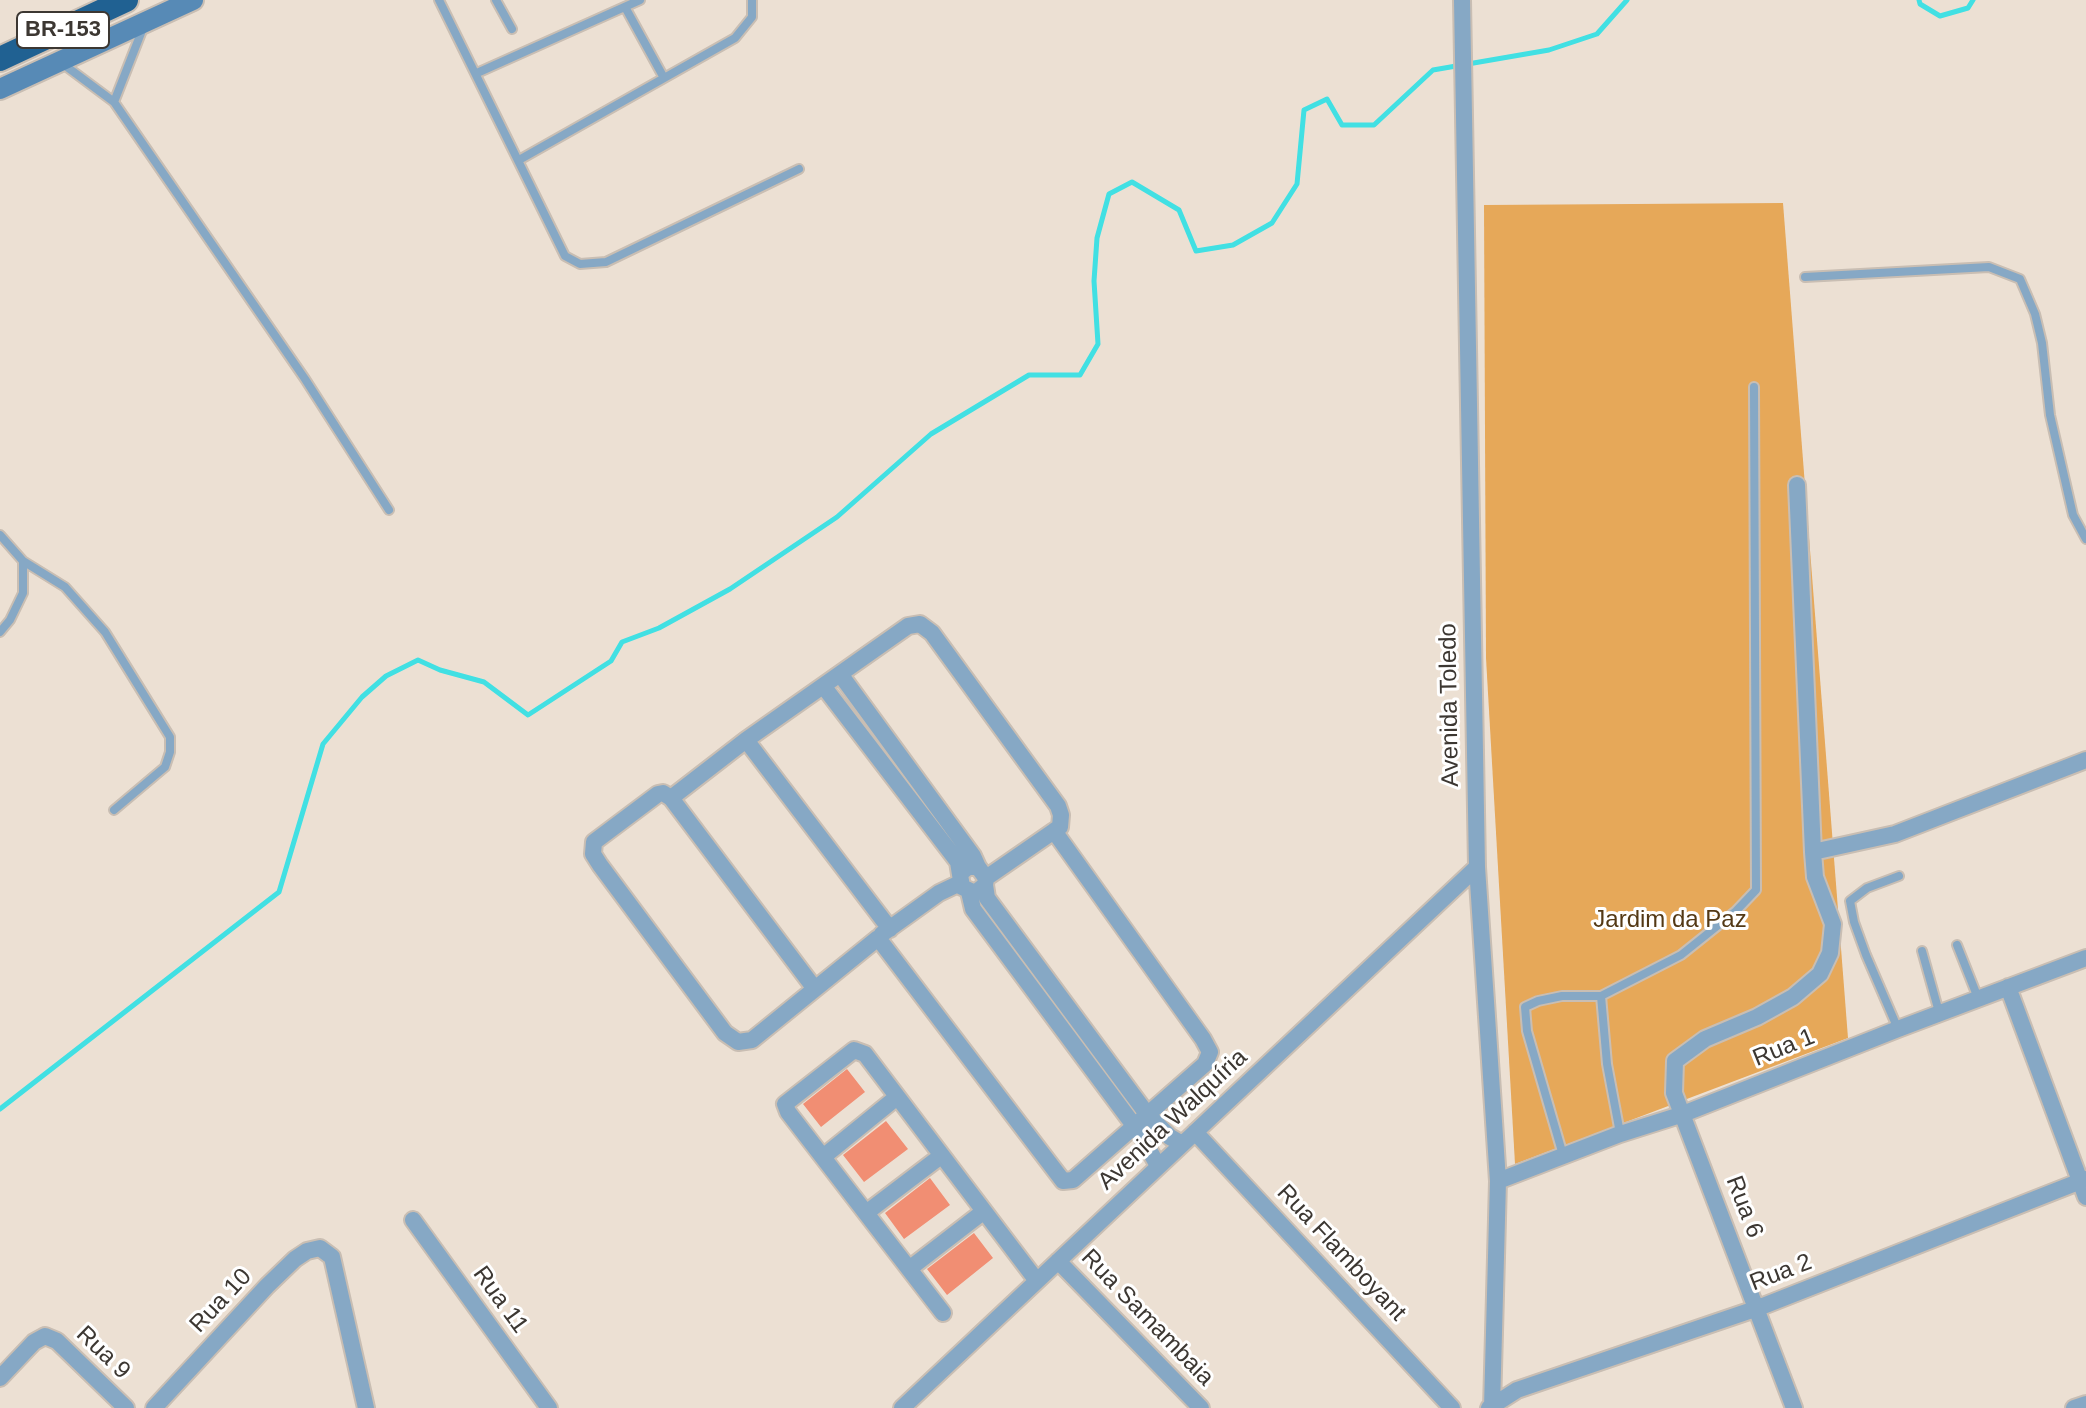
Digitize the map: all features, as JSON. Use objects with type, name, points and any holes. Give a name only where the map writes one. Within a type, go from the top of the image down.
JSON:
[{"type":"highway","name":"BR-153","points":[[0,59],[126,0]]},
{"type":"main road","points":[[0,89],[193,0]]},
{"type":"street","name":"Avenida Toledo","points":[[1462,0],[1477,867],[1498,1181],[1491,1407]]},
{"type":"street","points":[[1797,485],[1813,852],[1895,834],[2086,760]]},
{"type":"street","points":[[671,798],[746,740],[908,626],[920,624],[926,627],[1058,806],[1061,815],[1060,827],[983,877],[975,893],[963,883]]},
{"type":"street","points":[[840,674],[973,856],[983,877],[987,898],[1147,1114],[1170,1137],[1182,1144]]},
{"type":"street","points":[[824,687],[958,862],[973,909],[1133,1126],[1158,1166]]},
{"type":"street","points":[[746,740],[1063,1181],[1073,1180],[1205,1064],[1210,1052],[1054,831]]},
{"type":"street","points":[[815,989],[671,798],[663,793],[658,794],[594,842],[593,854],[725,1033],[738,1042],[752,1040],[939,893],[963,883]]},
{"type":"street","name":"Rua 6","points":[[1794,1408],[1674,1093],[1675,1061],[1705,1039],[1757,1017],[1793,997],[1820,974],[1834,936],[1833,924],[1815,877],[1813,852]]},
{"type":"street","points":[[963,883],[968,867],[983,877]]},
{"type":"street","name":"Avenida Walquíria","points":[[902,1408],[1477,867]]},
{"type":"street","name":"Rua 1","points":[[1498,1181],[1620,1134],[1683,1114],[1939,1012],[2086,958]]},
{"type":"street","points":[[2008,987],[2084,1186]]},
{"type":"street","points":[[943,1313],[785,1104],[854,1050],[865,1054],[1037,1281]]},
{"type":"street","points":[[823,1157],[897,1097]]},
{"type":"street","name":"Rua Flamboyant","points":[[1195,1132],[1452,1408]]},
{"type":"street","points":[[866,1213],[941,1156]]},
{"type":"street","name":"Rua 2","points":[[1491,1407],[1517,1390],[1758,1308],[2084,1186]]},
{"type":"street","points":[[909,1269],[983,1212]]},
{"type":"street","name":"Rua 11","points":[[413,1220],[549,1408]]},
{"type":"street","name":"Rua 10","points":[[154,1408],[295,1259],[307,1251],[320,1248],[332,1257],[366,1408]]},
{"type":"street","name":"Rua Samambaia","points":[[1058,1261],[1201,1408]]},
{"type":"street","name":"Rua 9","points":[[0,1378],[34,1342],[45,1336],[57,1341],[126,1408]]},
{"type":"street","points":[[916,1395],[929,1408]]},
{"type":"street","points":[[2074,1408],[2086,1404]]},
{"type":"lane","points":[[439,0],[565,256],[580,264],[606,262],[799,169]]},
{"type":"lane","points":[[496,0],[512,29]]},
{"type":"lane","points":[[477,73],[640,0]]},
{"type":"lane","points":[[519,160],[735,38],[752,17],[752,0]]},
{"type":"lane","points":[[625,7],[664,78]]},
{"type":"lane","points":[[114,102],[145,23]]},
{"type":"lane","points":[[59,61],[114,102],[305,379],[389,510]]},
{"type":"lane","points":[[1805,277],[1989,267],[2020,279],[2032,303],[2042,343],[2050,415],[2073,515],[2086,539]]},
{"type":"lane","points":[[1563,1156],[1527,1031],[1525,1007],[1562,996],[1601,996],[1681,955],[1736,911],[1756,890],[1754,387]]},
{"type":"lane","points":[[0,535],[23,561],[65,587],[105,632],[170,737],[170,752],[165,767],[114,810]]},
{"type":"lane","points":[[0,632],[10,620],[23,593],[23,561]]},
{"type":"lane","points":[[1898,1029],[1866,955],[1850,901],[1867,888],[1899,876]]},
{"type":"lane","points":[[1957,945],[1978,999]]},
{"type":"lane","points":[[1922,951],[1939,1012]]},
{"type":"lane","points":[[1601,996],[1607,1064],[1620,1134]]},
{"type":"green space","name":"Jardim da Paz","points":[[1783,203],[1848,1038],[1515,1164],[1486,658],[1484,205]]},
{"type":"building","points":[[847,1069],[865,1092],[821,1127],[803,1104]]},
{"type":"building","points":[[886,1121],[908,1149],[864,1182],[843,1155]]},
{"type":"building","points":[[930,1178],[950,1205],[904,1239],[885,1213]]},
{"type":"building","points":[[974,1233],[993,1258],[947,1295],[927,1269]]},
{"type":"waterway","points":[[0,1109],[279,892],[323,744],[362,697],[386,676],[418,660],[440,670],[484,682],[528,715],[611,661],[622,642],[659,628],[730,589],[837,517],[931,434],[1029,375],[1080,375],[1098,344],[1094,281],[1097,238],[1109,194],[1132,182],[1179,210],[1196,251],[1233,245],[1272,223],[1297,184],[1304,110],[1327,99],[1342,125],[1374,125],[1433,70],[1549,50],[1597,34],[1627,0]]},
{"type":"waterway","points":[[1919,0],[1920,4],[1940,16],[1968,8],[1973,0]]}]
